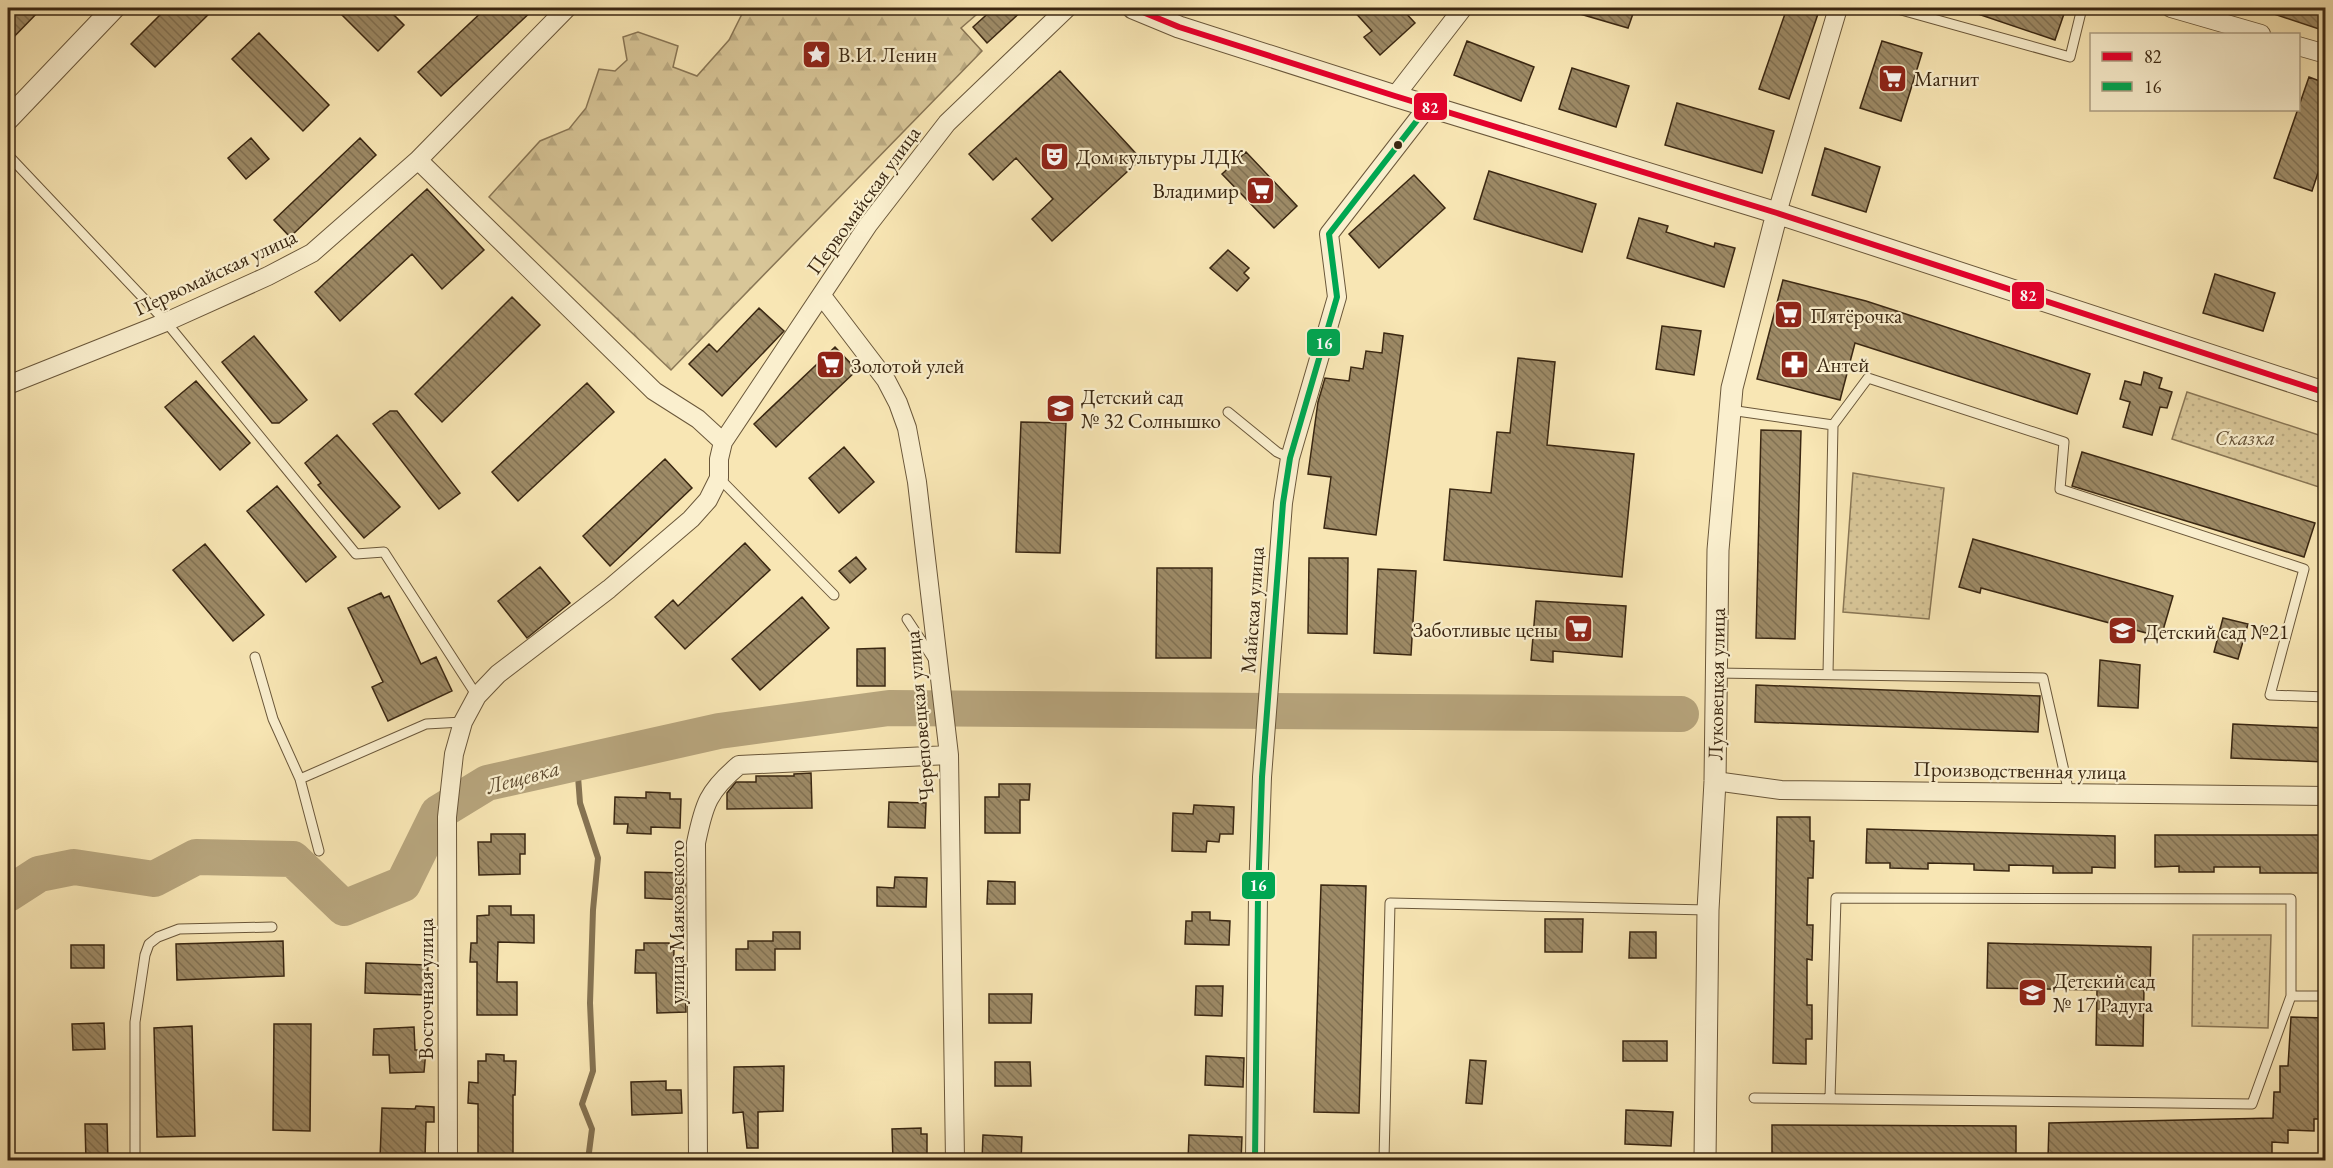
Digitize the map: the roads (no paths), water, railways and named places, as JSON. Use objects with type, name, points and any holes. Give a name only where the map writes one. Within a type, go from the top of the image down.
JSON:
[{"type":"street","points":[[8,119],[114,8]]},
{"type":"street","name":"Первомайская улица","points":[[8,385],[166,322],[268,276],[312,253],[418,160],[567,8]]},
{"type":"street","name":"Первомайская улица","points":[[449,786],[453,754],[463,722],[477,696],[498,674],[609,589],[691,519],[708,500],[719,478],[719,459],[723,442],[868,225],[946,123],[1067,8]]},
{"type":"street","points":[[1133,8],[1179,27],[1777,213],[2325,393]]},
{"type":"street","points":[[1395,96],[1462,8]]},
{"type":"street","points":[[1777,213],[1838,8]]},
{"type":"street","points":[[2171,8],[2258,33]]},
{"type":"street","points":[[2300,47],[2325,54]]},
{"type":"street","name":"Майская улица","points":[[1255,1160],[1258,895],[1265,741],[1283,503],[1290,458],[1336,297],[1329,234],[1429,105]]},
{"type":"street","points":[[418,160],[654,391],[698,418],[723,442]]},
{"type":"street","name":"Луковецкая улица","points":[[1705,1161],[1708,910],[1715,781],[1718,550],[1732,388],[1777,213]]},
{"type":"street","name":"Череповецкая улица","points":[[822,296],[886,380],[898,403],[907,428],[917,482],[949,755],[956,1161]]},
{"type":"street","name":"улица Маяковского","points":[[698,1161],[696,843],[703,811],[718,783],[739,765],[949,755]]},
{"type":"street","name":"Производственная улица","points":[[1715,781],[1781,790],[2325,796]]},
{"type":"street","name":"Восточная улица","points":[[448,1161],[447,817],[449,786]]},
{"type":"street","points":[[1255,1160],[1262,1161]]},
{"type":"lane","points":[[1894,8],[2070,57],[2082,8]]},
{"type":"lane","points":[[8,155],[166,322],[356,554],[384,552],[477,696]]},
{"type":"lane","points":[[1828,674],[1833,425],[1868,378],[2064,442],[2060,489],[2304,568],[2270,695],[2325,697]]},
{"type":"lane","points":[[1730,410],[1833,425]]},
{"type":"lane","points":[[1228,412],[1277,452],[1290,458]]},
{"type":"lane","points":[[719,478],[834,595]]},
{"type":"lane","points":[[907,619],[940,670]]},
{"type":"lane","points":[[255,657],[273,719],[300,779],[319,851]]},
{"type":"lane","points":[[1716,673],[2043,678],[2069,793]]},
{"type":"lane","points":[[300,779],[426,724],[463,722]]},
{"type":"lane","points":[[1754,1098],[2252,1104],[2291,996],[2291,898],[1836,898],[1830,1098]]},
{"type":"lane","points":[[1384,1161],[1390,903],[1708,910]]},
{"type":"lane","points":[[135,1161],[135,1022],[145,955],[150,944],[167,932],[179,929],[272,927]]},
{"type":"lane","points":[[2291,996],[2325,996]]},
{"type":"waterway","points":[[8,894],[39,874],[74,867],[154,879],[196,857],[293,859],[344,908],[403,884],[438,813],[487,783],[719,731],[889,708],[1681,714]]},
{"type":"waterway","name":"Лещевка","points":[[577,763],[580,803],[598,858],[593,910],[590,1003],[593,1071],[582,1104],[592,1129],[588,1160]]},
{"type":"place","name":"В.И. Ленин","points":[[817,54]]},
{"type":"place","name":"Магнит","points":[[1893,78]]},
{"type":"place","name":"Дом культуры ЛДК","points":[[1055,156]]},
{"type":"place","name":"Владимир","points":[[1260,190]]},
{"type":"place","name":"Пятёрочка","points":[[1789,315]]},
{"type":"place","name":"Антей","points":[[1795,364]]},
{"type":"place","name":"Золотой улей","points":[[830,365]]},
{"type":"place","name":"Детский сад № 32 Солнышко","points":[[1060,408]]},
{"type":"place","name":"Заботливые цены","points":[[1579,629]]},
{"type":"place","name":"Детский сад №21","points":[[2123,631]]},
{"type":"place","name":"Детский сад № 17 Радуга","points":[[2032,992]]},
{"type":"park label","name":"Сказка","points":[[2245,437]]}]
